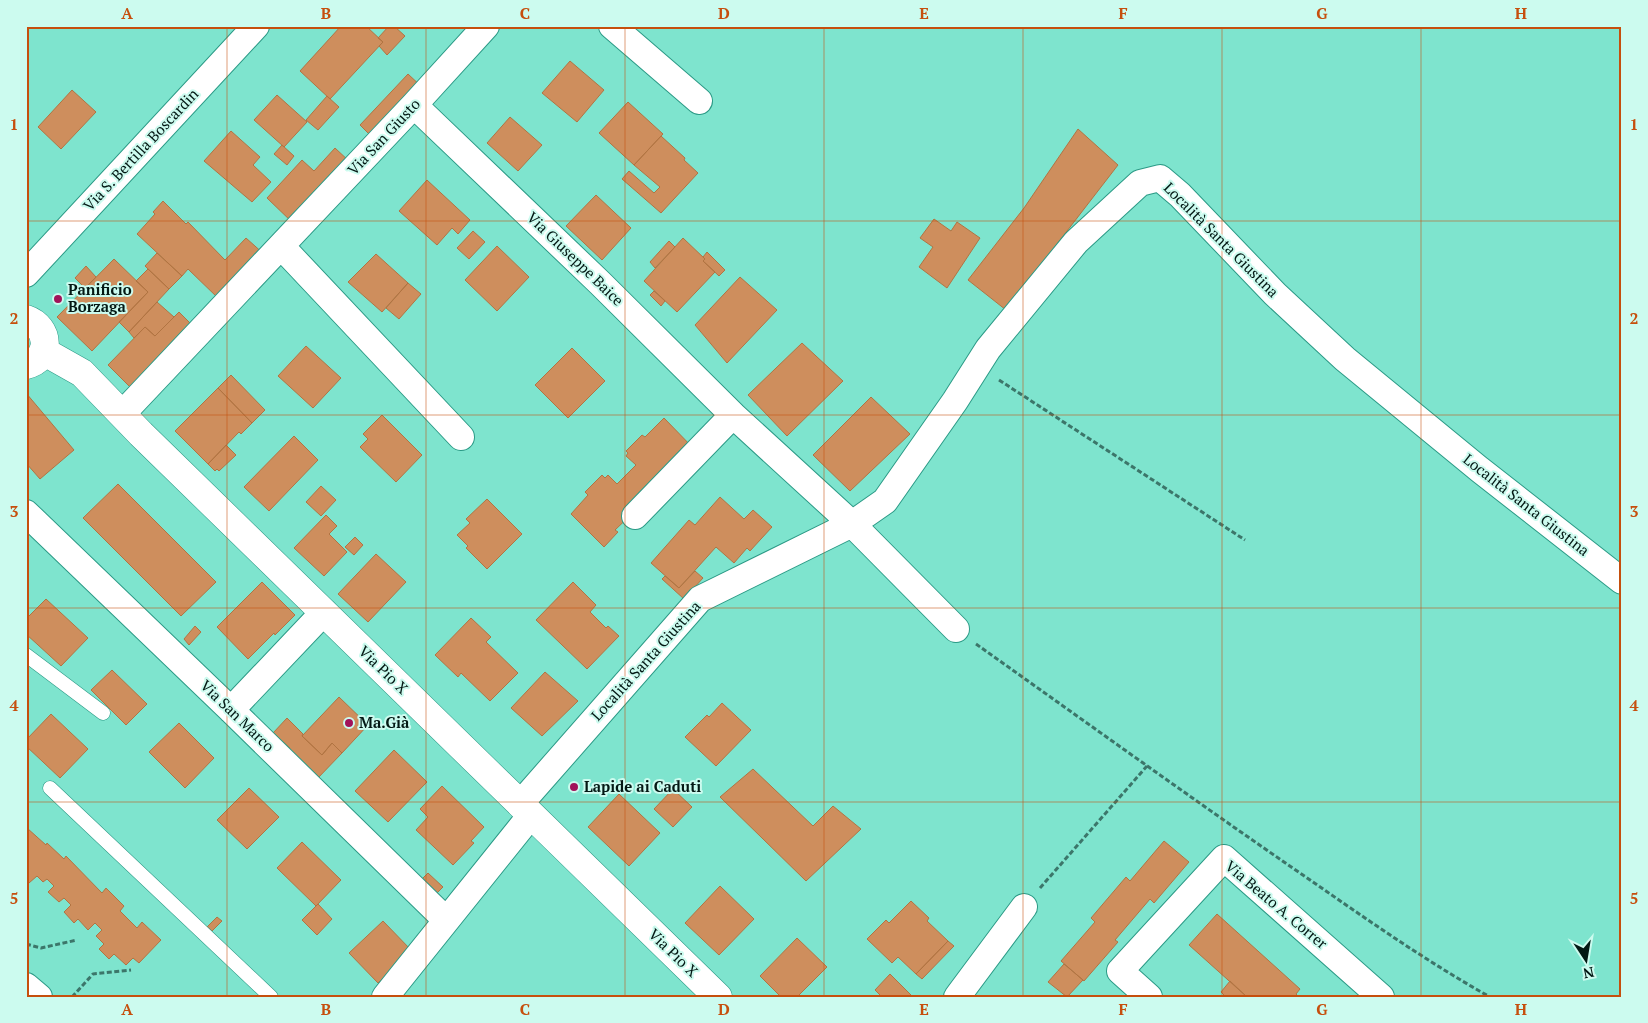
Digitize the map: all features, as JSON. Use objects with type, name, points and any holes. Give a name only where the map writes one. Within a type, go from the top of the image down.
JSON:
[{"type":"street","name":"Via S. Bertilla Boscardin","points":[[26,274],[256,26]]},
{"type":"street","name":"Via San Giusto","points":[[122,413],[414,105],[486,26]]},
{"type":"street","points":[[612,26],[699,101]]},
{"type":"street","name":"Via Giuseppe Baice","points":[[414,105],[600,283],[733,415],[852,524]]},
{"type":"street","name":"Località Santa Giustina","points":[[525,809],[700,599],[852,524],[885,501],[955,401],[988,349],[1076,242],[1140,183],[1160,178],[1180,195],[1275,294],[1345,360],[1479,469],[1622,581]]},
{"type":"street","points":[[281,246],[461,437]]},
{"type":"street","name":"Via Pio X","points":[[26,319],[38,325],[45,338],[35,358],[82,372],[324,612],[718,997]]},
{"type":"street","points":[[635,516],[733,415]]},
{"type":"street","name":"Via San Marco","points":[[26,513],[446,920]]},
{"type":"street","points":[[852,524],[956,629]]},
{"type":"street","points":[[231,710],[324,612]]},
{"type":"street","points":[[385,997],[446,920],[525,809]]},
{"type":"street","name":"Via Beato A. Correr","points":[[1149,997],[1120,971],[1224,858],[1382,997]]},
{"type":"street","points":[[957,997],[1024,907]]},
{"type":"street","points":[[26,986],[39,997]]},
{"type":"lane","points":[[26,655],[103,713]]},
{"type":"lane","points":[[50,788],[271,997]]},
{"type":"path","points":[[977,366],[1246,540]]},
{"type":"path","points":[[956,629],[1147,766],[1356,911],[1458,979],[1490,997]]},
{"type":"path","points":[[1024,907],[1147,766]]},
{"type":"path","points":[[26,944],[41,948],[77,940]]},
{"type":"path","points":[[72,997],[93,974],[131,970]]},
{"type":"building","points":[[341,26],[366,26],[383,42],[330,99],[300,71]]},
{"type":"building","points":[[389,26],[394,26],[405,36],[387,55],[379,46],[383,42],[378,38]]},
{"type":"building","points":[[570,61],[604,90],[577,122],[542,93]]},
{"type":"building","points":[[408,74],[423,88],[375,140],[360,125]]},
{"type":"building","points":[[72,90],[96,112],[61,149],[38,127]]},
{"type":"building","points":[[277,95],[307,122],[284,147],[254,120]]},
{"type":"building","points":[[327,96],[339,107],[318,130],[306,120]]},
{"type":"building","points":[[628,102],[663,134],[634,165],[599,133]]},
{"type":"building","points":[[510,117],[542,145],[518,171],[487,143]]},
{"type":"building","points":[[1078,129],[1118,165],[1006,310],[968,280],[1024,208]]},
{"type":"building","points":[[231,131],[260,157],[253,165],[271,182],[252,202],[204,161]]},
{"type":"building","points":[[661,136],[698,173],[661,213],[622,179],[629,171],[654,193],[660,187],[634,165]]},
{"type":"building","points":[[282,145],[294,156],[287,165],[274,154]]},
{"type":"building","points":[[335,148],[350,162],[294,224],[267,198],[302,160],[314,171]]},
{"type":"building","points":[[427,180],[470,220],[458,234],[452,228],[437,245],[399,211]]},
{"type":"building","points":[[596,195],[631,228],[602,260],[566,226]]},
{"type":"building","points":[[163,201],[186,224],[188,222],[225,260],[246,238],[265,255],[219,299],[188,269],[182,276],[137,234],[155,214],[153,212]]},
{"type":"building","points":[[934,219],[951,231],[957,222],[980,238],[947,288],[919,267],[933,247],[920,238]]},
{"type":"building","points":[[473,231],[485,242],[469,259],[457,248]]},
{"type":"building","points":[[683,238],[705,259],[703,261],[715,272],[677,312],[644,281]]},
{"type":"building","points":[[669,241],[675,247],[655,268],[650,262]]},
{"type":"building","points":[[497,246],[529,277],[497,311],[465,280]]},
{"type":"building","points":[[707,252],[725,270],[719,276],[703,261],[705,259],[703,257]]},
{"type":"building","points":[[157,253],[182,276],[169,289],[145,266]]},
{"type":"building","points":[[376,254],[408,283],[382,312],[348,282]]},
{"type":"building","points":[[114,259],[148,292],[92,351],[57,317]]},
{"type":"building","points":[[86,266],[96,277],[85,288],[75,278]]},
{"type":"building","points":[[148,269],[169,289],[129,332],[119,322],[148,292],[136,281]]},
{"type":"building","points":[[740,277],[777,310],[727,363],[695,325]]},
{"type":"building","points":[[408,283],[421,294],[399,319],[386,308]]},
{"type":"building","points":[[654,291],[665,301],[661,306],[650,295]]},
{"type":"building","points":[[157,302],[174,317],[155,336],[145,327],[134,338],[129,332]]},
{"type":"building","points":[[179,312],[196,329],[136,393],[108,365],[145,327],[155,336]]},
{"type":"building","points":[[802,343],[843,381],[787,436],[748,395]]},
{"type":"building","points":[[306,346],[341,378],[313,408],[278,376]]},
{"type":"building","points":[[572,348],[605,381],[568,418],[535,385]]},
{"type":"building","points":[[231,375],[265,410],[252,423],[218,388]]},
{"type":"building","points":[[218,388],[252,423],[241,434],[239,432],[208,464],[175,431]]},
{"type":"building","points":[[26,393],[74,450],[40,479],[26,463]]},
{"type":"building","points":[[871,397],[910,434],[850,491],[813,455]]},
{"type":"building","points":[[382,415],[422,455],[396,482],[360,447],[368,439],[363,434]]},
{"type":"building","points":[[664,418],[697,452],[615,530],[618,532],[604,547],[571,514],[588,495],[585,492],[602,475],[605,478],[608,475],[617,484],[636,465],[626,456],[628,453],[626,451],[642,435],[645,437]]},
{"type":"building","points":[[294,436],[318,460],[269,511],[244,487]]},
{"type":"building","points":[[226,445],[236,455],[219,471],[217,469],[215,471],[208,464]]},
{"type":"building","points":[[118,484],[216,582],[181,616],[83,518]]},
{"type":"building","points":[[321,486],[336,500],[321,516],[306,502]]},
{"type":"building","points":[[720,497],[744,519],[753,510],[772,527],[750,551],[747,548],[734,563],[716,547],[679,588],[651,563],[689,520],[695,525]]},
{"type":"building","points":[[487,499],[522,534],[487,569],[466,548],[468,546],[457,535],[470,523],[466,519]]},
{"type":"building","points":[[326,515],[337,526],[329,534],[347,552],[324,576],[294,548]]},
{"type":"building","points":[[355,537],[363,545],[354,555],[345,547]]},
{"type":"building","points":[[376,554],[406,582],[368,622],[338,594]]},
{"type":"building","points":[[695,571],[703,578],[684,599],[662,579],[665,576],[679,588]]},
{"type":"building","points":[[262,582],[295,615],[248,659],[217,627]]},
{"type":"building","points":[[573,582],[596,605],[590,612],[606,628],[608,626],[619,636],[587,669],[536,620]]},
{"type":"building","points":[[46,599],[88,638],[61,666],[26,634],[26,619]]},
{"type":"building","points":[[471,618],[491,637],[486,642],[518,673],[490,701],[461,673],[458,677],[435,655]]},
{"type":"building","points":[[195,626],[201,632],[189,645],[184,639]]},
{"type":"building","points":[[112,670],[147,704],[126,725],[91,690]]},
{"type":"building","points":[[545,672],[578,701],[542,736],[511,708]]},
{"type":"building","points":[[339,697],[368,725],[342,753],[332,743],[322,755],[302,736]]},
{"type":"building","points":[[722,703],[751,730],[716,766],[685,737],[707,715],[709,717]]},
{"type":"building","points":[[51,714],[88,749],[60,778],[26,746],[26,740]]},
{"type":"building","points":[[287,718],[322,755],[332,743],[342,753],[317,779],[288,751],[290,748],[273,733]]},
{"type":"building","points":[[179,723],[214,758],[185,788],[149,752]]},
{"type":"building","points":[[394,750],[427,782],[388,822],[355,791]]},
{"type":"building","points":[[753,769],[813,826],[833,806],[861,829],[806,881],[720,797]]},
{"type":"building","points":[[442,786],[484,827],[471,841],[474,843],[453,865],[416,830],[428,817],[420,809]]},
{"type":"building","points":[[249,788],[279,817],[247,849],[217,820]]},
{"type":"building","points":[[673,789],[692,807],[673,827],[654,809]]},
{"type":"building","points":[[619,794],[660,833],[629,866],[588,827]]},
{"type":"building","points":[[27,828],[64,859],[66,856],[102,893],[106,888],[124,906],[120,911],[137,928],[142,922],[161,940],[139,963],[133,958],[126,965],[114,954],[109,959],[99,949],[104,944],[96,936],[102,930],[95,923],[88,930],[78,919],[74,923],[64,912],[71,905],[64,898],[59,902],[48,892],[54,886],[47,879],[43,882],[37,876],[29,883],[26,881]]},
{"type":"building","points":[[1164,841],[1189,862],[1154,903],[1150,899],[1115,940],[1118,942],[1084,981],[1061,961],[1095,922],[1091,918],[1126,877],[1130,881]]},
{"type":"building","points":[[302,842],[341,880],[316,906],[277,868]]},
{"type":"building","points":[[428,873],[443,887],[436,894],[421,880]]},
{"type":"building","points":[[720,886],[754,919],[719,955],[685,923]]},
{"type":"building","points":[[911,901],[929,918],[927,921],[948,941],[916,974],[898,957],[892,963],[867,939],[886,920],[889,923]]},
{"type":"building","points":[[318,904],[332,919],[317,935],[302,920]]},
{"type":"building","points":[[1217,914],[1300,989],[1296,994],[1299,997],[1247,997],[1189,945]]},
{"type":"building","points":[[217,917],[222,921],[212,931],[207,927]]},
{"type":"building","points":[[383,921],[412,951],[378,983],[349,953]]},
{"type":"building","points":[[797,938],[827,967],[797,997],[781,997],[760,976]]},
{"type":"building","points":[[948,941],[954,946],[922,979],[916,974]]},
{"type":"building","points":[[1064,964],[1083,980],[1067,997],[1048,982]]},
{"type":"building","points":[[890,974],[913,997],[882,997],[875,990]]},
{"type":"building","points":[[1230,981],[1247,997],[1226,997],[1221,992]]},
{"type":"place","name":"Panificio Borzaga","points":[[58,299]]},
{"type":"place","name":"Ma.Già","points":[[349,723]]},
{"type":"place","name":"Lapide ai Caduti","points":[[574,787]]}]
